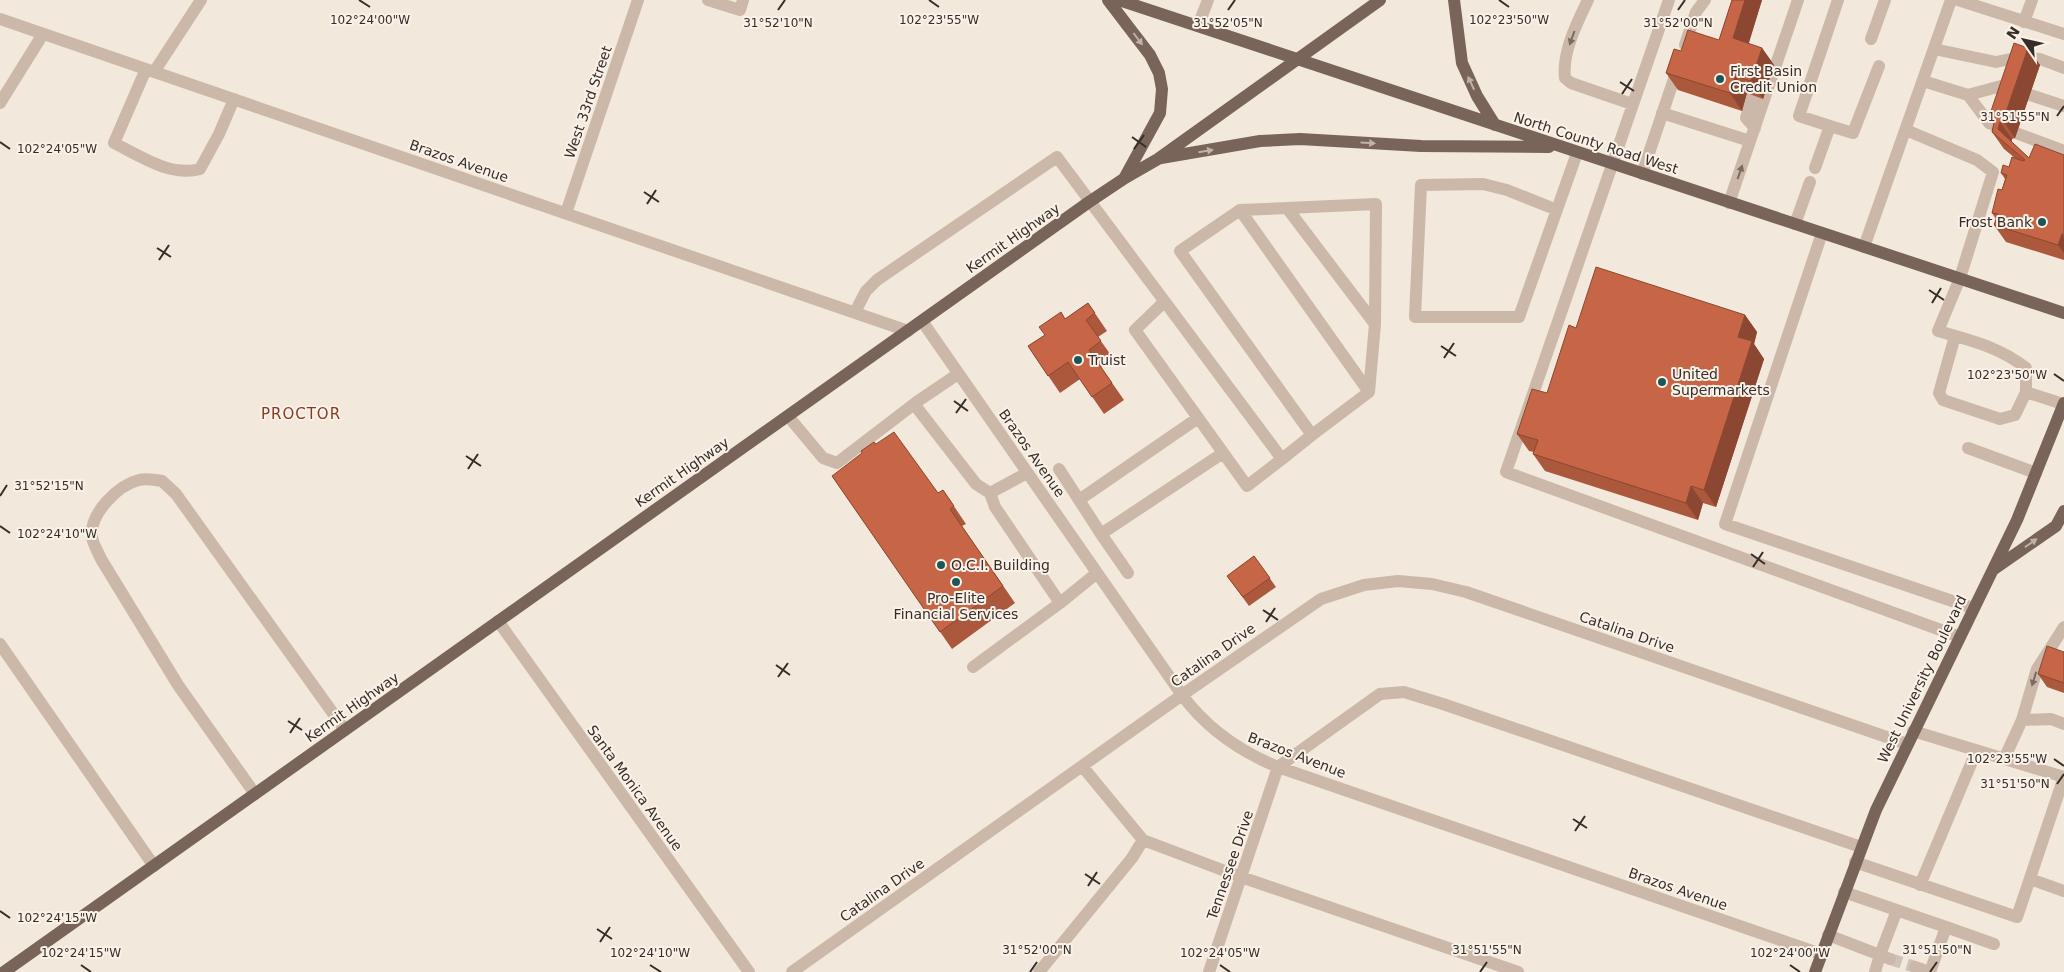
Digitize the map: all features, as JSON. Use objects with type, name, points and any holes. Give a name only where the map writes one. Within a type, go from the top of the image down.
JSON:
[{"type":"main road","points":[[1108,0],[1150,55],[1158,73],[1162,89],[1160,113],[1125,178]]},
{"type":"main road","name":"North County Road West","points":[[1119,0],[2064,313]]},
{"type":"main road","name":"Kermit Highway","points":[[4,972],[1089,202],[1158,159],[1380,0]]},
{"type":"main road","points":[[1454,0],[1462,63],[1477,96],[1495,126]]},
{"type":"main road","points":[[1158,159],[1260,141],[1300,139],[1468,147],[1560,147]]},
{"type":"main road","name":"West University Boulevard","points":[[1815,972],[1861,847],[1913,731],[2017,520],[2064,404]]},
{"type":"main road","points":[[1992,571],[2060,528],[2064,511]]},
{"type":"street","points":[[201,0],[150,70],[114,143],[164,168],[190,172],[200,169],[219,134],[234,99]]},
{"type":"street","name":"West 33rd Street","points":[[566,213],[638,0]]},
{"type":"street","points":[[708,0],[740,10],[743,0]]},
{"type":"street","points":[[1198,26],[1208,0]]},
{"type":"street","points":[[1588,0],[1563,64],[1565,78],[1571,83],[1632,104]]},
{"type":"street","points":[[1669,0],[1506,472],[1960,637]]},
{"type":"street","points":[[1642,174],[1696,12],[1705,0]]},
{"type":"street","points":[[1729,203],[1798,0]]},
{"type":"street","points":[[1838,0],[1800,116],[1853,133],[1878,66]]},
{"type":"street","points":[[1871,39],[1885,0]]},
{"type":"street","points":[[1864,247],[1951,0]]},
{"type":"street","points":[[1958,0],[2064,34]]},
{"type":"street","points":[[2024,22],[2032,0]]},
{"type":"street","name":"Brazos Avenue","points":[[0,19],[908,331]]},
{"type":"street","points":[[0,103],[43,34]]},
{"type":"street","points":[[1934,49],[1996,62],[2020,57],[2040,59],[2064,68]]},
{"type":"street","points":[[1764,62],[1766,58],[1780,53]]},
{"type":"street","points":[[1923,80],[1968,95],[2001,86],[2016,90]]},
{"type":"street","points":[[1753,95],[1746,118],[1755,128]]},
{"type":"street","points":[[1968,95],[1989,122],[2003,128]]},
{"type":"street","points":[[2030,95],[2064,106]]},
{"type":"street","points":[[1662,113],[1750,141]]},
{"type":"street","points":[[1815,168],[1830,126]]},
{"type":"street","points":[[1906,130],[1977,160],[1993,172],[1960,278],[1938,331],[1978,342],[2012,357],[2026,368],[2026,392],[2015,415],[2000,419],[1943,400],[1940,393],[1955,336]]},
{"type":"street","points":[[2016,133],[2064,151]]},
{"type":"street","points":[[1557,210],[1507,190],[1483,184],[1421,185],[1415,317],[1518,317],[1557,210],[1577,153]]},
{"type":"street","points":[[854,312],[866,292],[877,280],[1057,157],[1282,459]]},
{"type":"street","points":[[1795,224],[1810,182]]},
{"type":"street","points":[[1164,302],[1135,330],[1247,486],[1369,392],[1375,324],[1376,204],[1240,210],[1180,251],[1312,435]]},
{"type":"street","points":[[1286,208],[1375,324]]},
{"type":"street","points":[[1240,210],[1369,392]]},
{"type":"street","points":[[1822,233],[1725,524],[1973,608]]},
{"type":"street","name":"Brazos Avenue","points":[[922,321],[1182,695],[1212,729],[1237,748],[1278,767],[1821,954]]},
{"type":"street","points":[[788,416],[823,458],[837,463],[914,404],[958,374]]},
{"type":"street","points":[[2026,392],[2064,404]]},
{"type":"street","points":[[914,404],[976,484],[990,493],[995,507],[1060,603]]},
{"type":"street","points":[[1079,500],[1198,418]]},
{"type":"street","points":[[1968,448],[2036,473]]},
{"type":"street","points":[[1101,534],[1224,453]]},
{"type":"street","points":[[1058,469],[1128,573]]},
{"type":"street","points":[[990,493],[1027,472]]},
{"type":"street","points":[[254,794],[178,685],[101,559],[92,536],[97,516],[107,500],[126,484],[141,479],[162,481],[176,494],[345,730]]},
{"type":"street","points":[[973,667],[1060,603],[1097,573]]},
{"type":"street","name":"Catalina Drive","points":[[792,972],[1182,695],[1321,599],[1364,586],[1398,582],[1432,584],[1475,595],[1907,744]]},
{"type":"street","name":"Santa Monica Avenue","points":[[498,621],[749,972]]},
{"type":"street","points":[[2004,759],[2022,720],[2037,669],[2049,648],[2062,634]]},
{"type":"street","points":[[0,644],[154,866]]},
{"type":"street","points":[[2049,648],[2064,652]]},
{"type":"street","points":[[1278,767],[1380,694],[1404,692],[1861,847]]},
{"type":"street","points":[[2022,720],[2051,719],[2064,724]]},
{"type":"street","points":[[1855,862],[1920,886],[2017,917],[2064,777],[1976,752],[1913,731]]},
{"type":"street","points":[[1920,886],[1976,752]]},
{"type":"street","points":[[1082,766],[1144,840],[1241,876],[1518,972]]},
{"type":"street","name":"Tennessee Drive","points":[[1209,972],[1278,767]]},
{"type":"street","points":[[1040,972],[1132,858],[1144,840]]},
{"type":"street","points":[[2030,879],[2064,891]]},
{"type":"street","points":[[1844,892],[1994,944]]},
{"type":"street","points":[[1875,972],[1885,957],[1897,910]]},
{"type":"street","points":[[1914,967],[1930,972],[1946,927]]},
{"type":"street","points":[[1828,935],[1885,957]]},
{"type":"building","points":[[1732,0],[1745,0],[1733,38],[1762,48],[1751,81],[1735,76],[1730,93],[1666,73],[1674,49],[1681,51],[1688,30],[1719,40]]},
{"type":"building","points":[[2014,43],[2028,48],[2003,121],[2000,122],[1998,129],[2029,158],[2035,144],[2064,155],[2064,235],[2062,234],[2058,245],[1994,225],[1998,214],[1992,213],[1998,189],[2002,190],[2007,175],[2001,173],[2003,165],[2009,167],[2012,157],[2025,160],[1992,132],[1995,118],[1989,117]]},
{"type":"building","name":"United Supermarkets","points":[[1596,267],[1745,315],[1738,337],[1752,341],[1704,490],[1691,486],[1686,503],[1533,454],[1538,440],[1517,434],[1532,389],[1547,393],[1569,325],[1576,328]]},
{"type":"building","points":[[1088,303],[1095,313],[1086,320],[1101,341],[1089,350],[1112,383],[1092,397],[1068,362],[1048,376],[1028,346],[1045,335],[1039,327],[1061,312],[1065,319]]},
{"type":"building","name":"O.C.I. Building","points":[[894,432],[938,493],[943,490],[954,506],[950,509],[1003,586],[940,632],[832,476],[862,453],[861,451]]},
{"type":"building","points":[[1254,556],[1270,578],[1243,597],[1227,576]]},
{"type":"building","points":[[2047,646],[2064,652],[2064,683],[2038,674]]},
{"type":"tunnel","points":[[1890,959],[1915,967]]},
{"type":"place","name":"First Basin Credit Union","points":[[1720,79]]},
{"type":"place","name":"Frost Bank","points":[[2042,222]]},
{"type":"place","name":"Truist","points":[[1078,360]]},
{"type":"place","name":"United Supermarkets","points":[[1662,382]]},
{"type":"place","name":"O.C.I. Building","points":[[941,565]]},
{"type":"place","name":"Pro-Elite Financial Services","points":[[956,582]]},
{"type":"district","name":"PROCTOR","points":[[301,414]]}]
